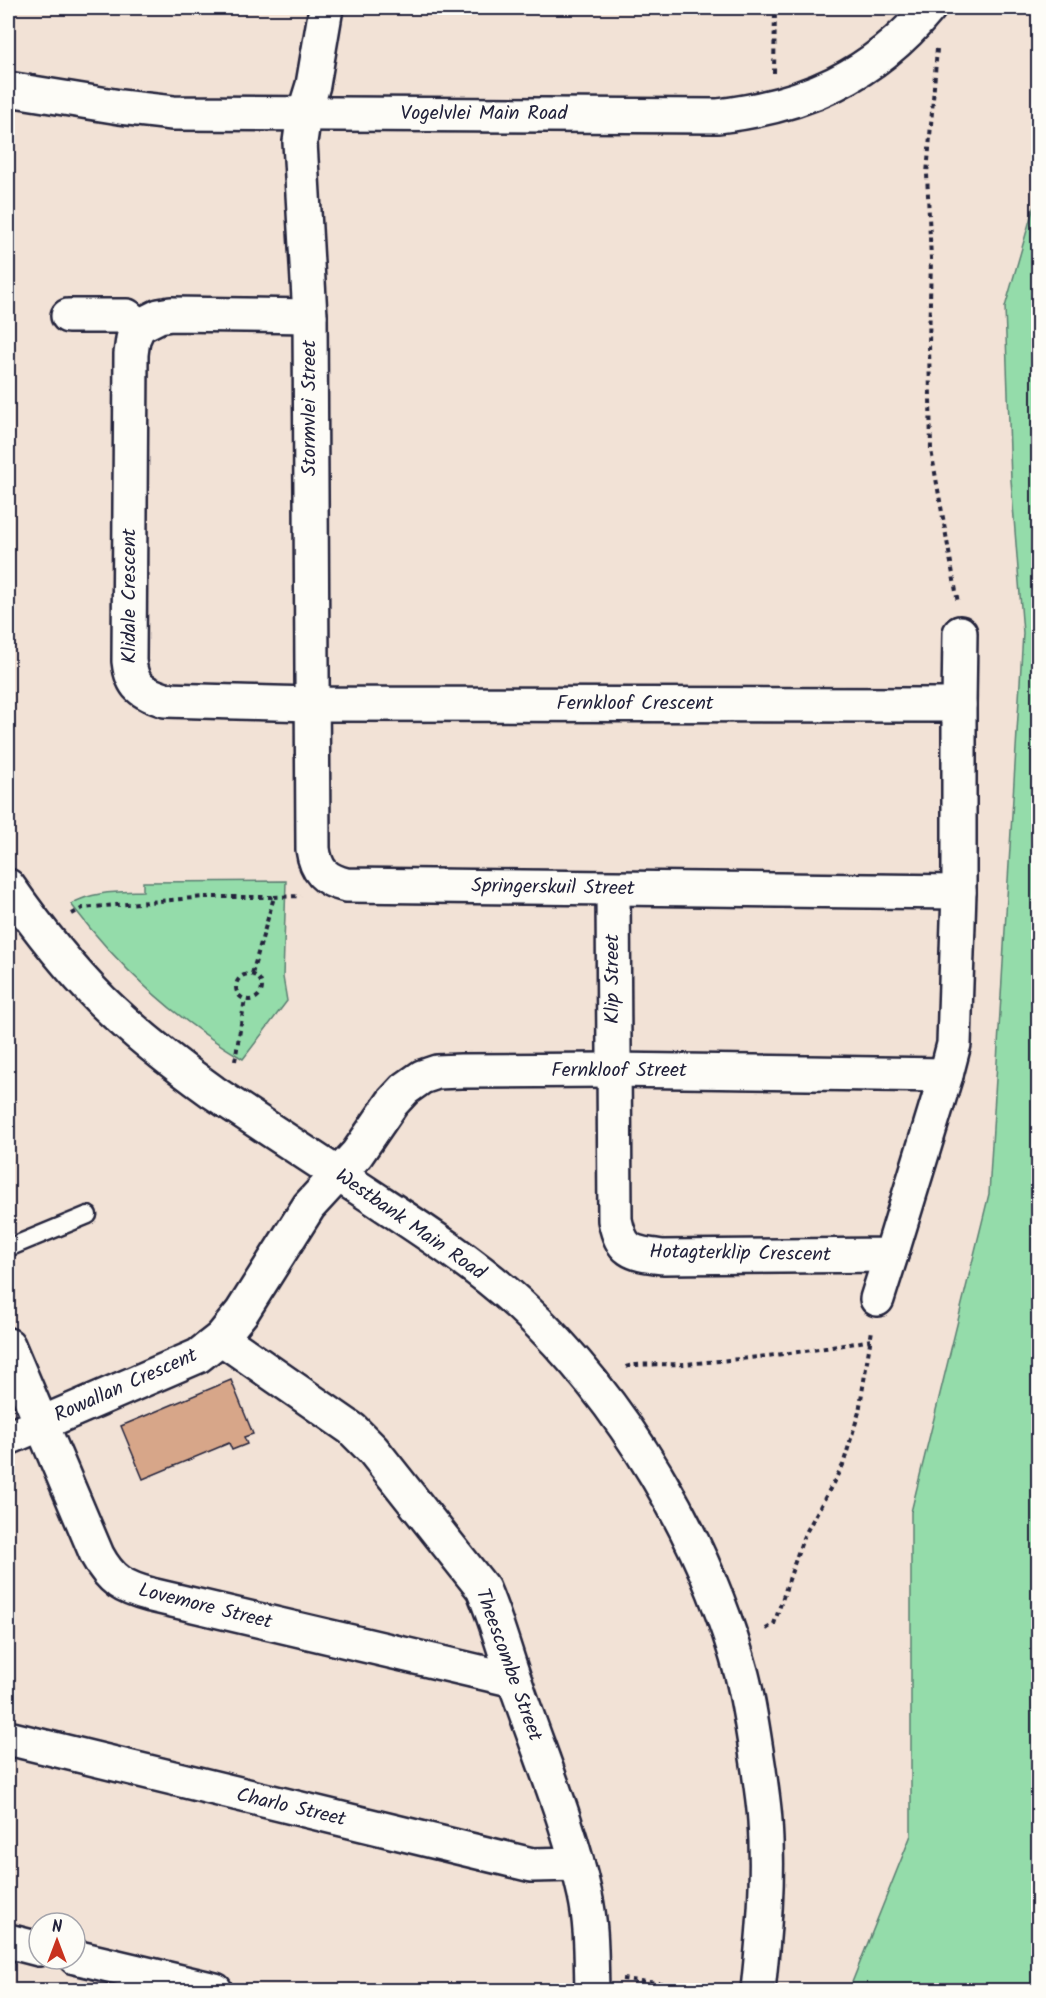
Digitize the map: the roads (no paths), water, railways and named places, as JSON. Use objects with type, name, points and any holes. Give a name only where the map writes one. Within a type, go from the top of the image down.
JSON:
[{"type":"street","name":"Stormvlei Street","points":[[312,704],[310,316],[300,142],[304,114],[313,86],[326,8]]},
{"type":"street","name":"Vogelvlei Main Road","points":[[8,89],[173,113],[718,116],[781,105],[834,85],[892,46],[928,8]]},
{"type":"street","points":[[68,316],[127,316],[139,326],[159,316],[171,314],[310,316]]},
{"type":"street","name":"Klidale Crescent","points":[[139,326],[133,339],[131,354],[129,661],[131,675],[136,686],[151,696],[165,700],[312,704]]},
{"type":"street","points":[[877,1299],[946,1075],[955,1032],[959,892],[960,633]]},
{"type":"street","name":"Fernkloof Crescent","points":[[312,704],[959,705]]},
{"type":"street","name":"Springerskuil Street","points":[[312,704],[313,849],[323,876],[333,882],[346,885],[959,892]]},
{"type":"street","name":"Westbank Main Road","points":[[8,886],[38,928],[69,965],[137,1033],[213,1092],[455,1251],[520,1305],[573,1361],[616,1413],[661,1485],[694,1545],[720,1609],[742,1676],[756,1749],[765,1818],[767,1894],[758,1990]]},
{"type":"street","name":"Klip Street","points":[[613,889],[613,1070]]},
{"type":"street","name":"Fernkloof Street","points":[[338,1174],[357,1154],[392,1103],[405,1089],[422,1077],[437,1072],[613,1070],[946,1075]]},
{"type":"street","name":"Hotagterklip Crescent","points":[[613,1070],[615,1220],[618,1236],[626,1247],[640,1254],[663,1257],[891,1255]]},
{"type":"street","name":"Rowallan Crescent","points":[[8,1438],[198,1356],[221,1338],[242,1312],[309,1206],[338,1174]]},
{"type":"street","name":"Theescombe Street","points":[[221,1338],[352,1429],[373,1450],[483,1589],[493,1611],[514,1680],[567,1826],[586,1897],[591,1983]]},
{"type":"street","name":"Lovemore Street","points":[[8,1345],[97,1555],[105,1570],[120,1584],[152,1595],[514,1680]]},
{"type":"street","name":"Charlo Street","points":[[8,1738],[45,1749],[532,1865],[577,1864]]},
{"type":"street","points":[[8,1941],[27,1946]]},
{"type":"street","points":[[87,1960],[215,1990]]},
{"type":"lane","points":[[8,1248],[88,1215]]}]
